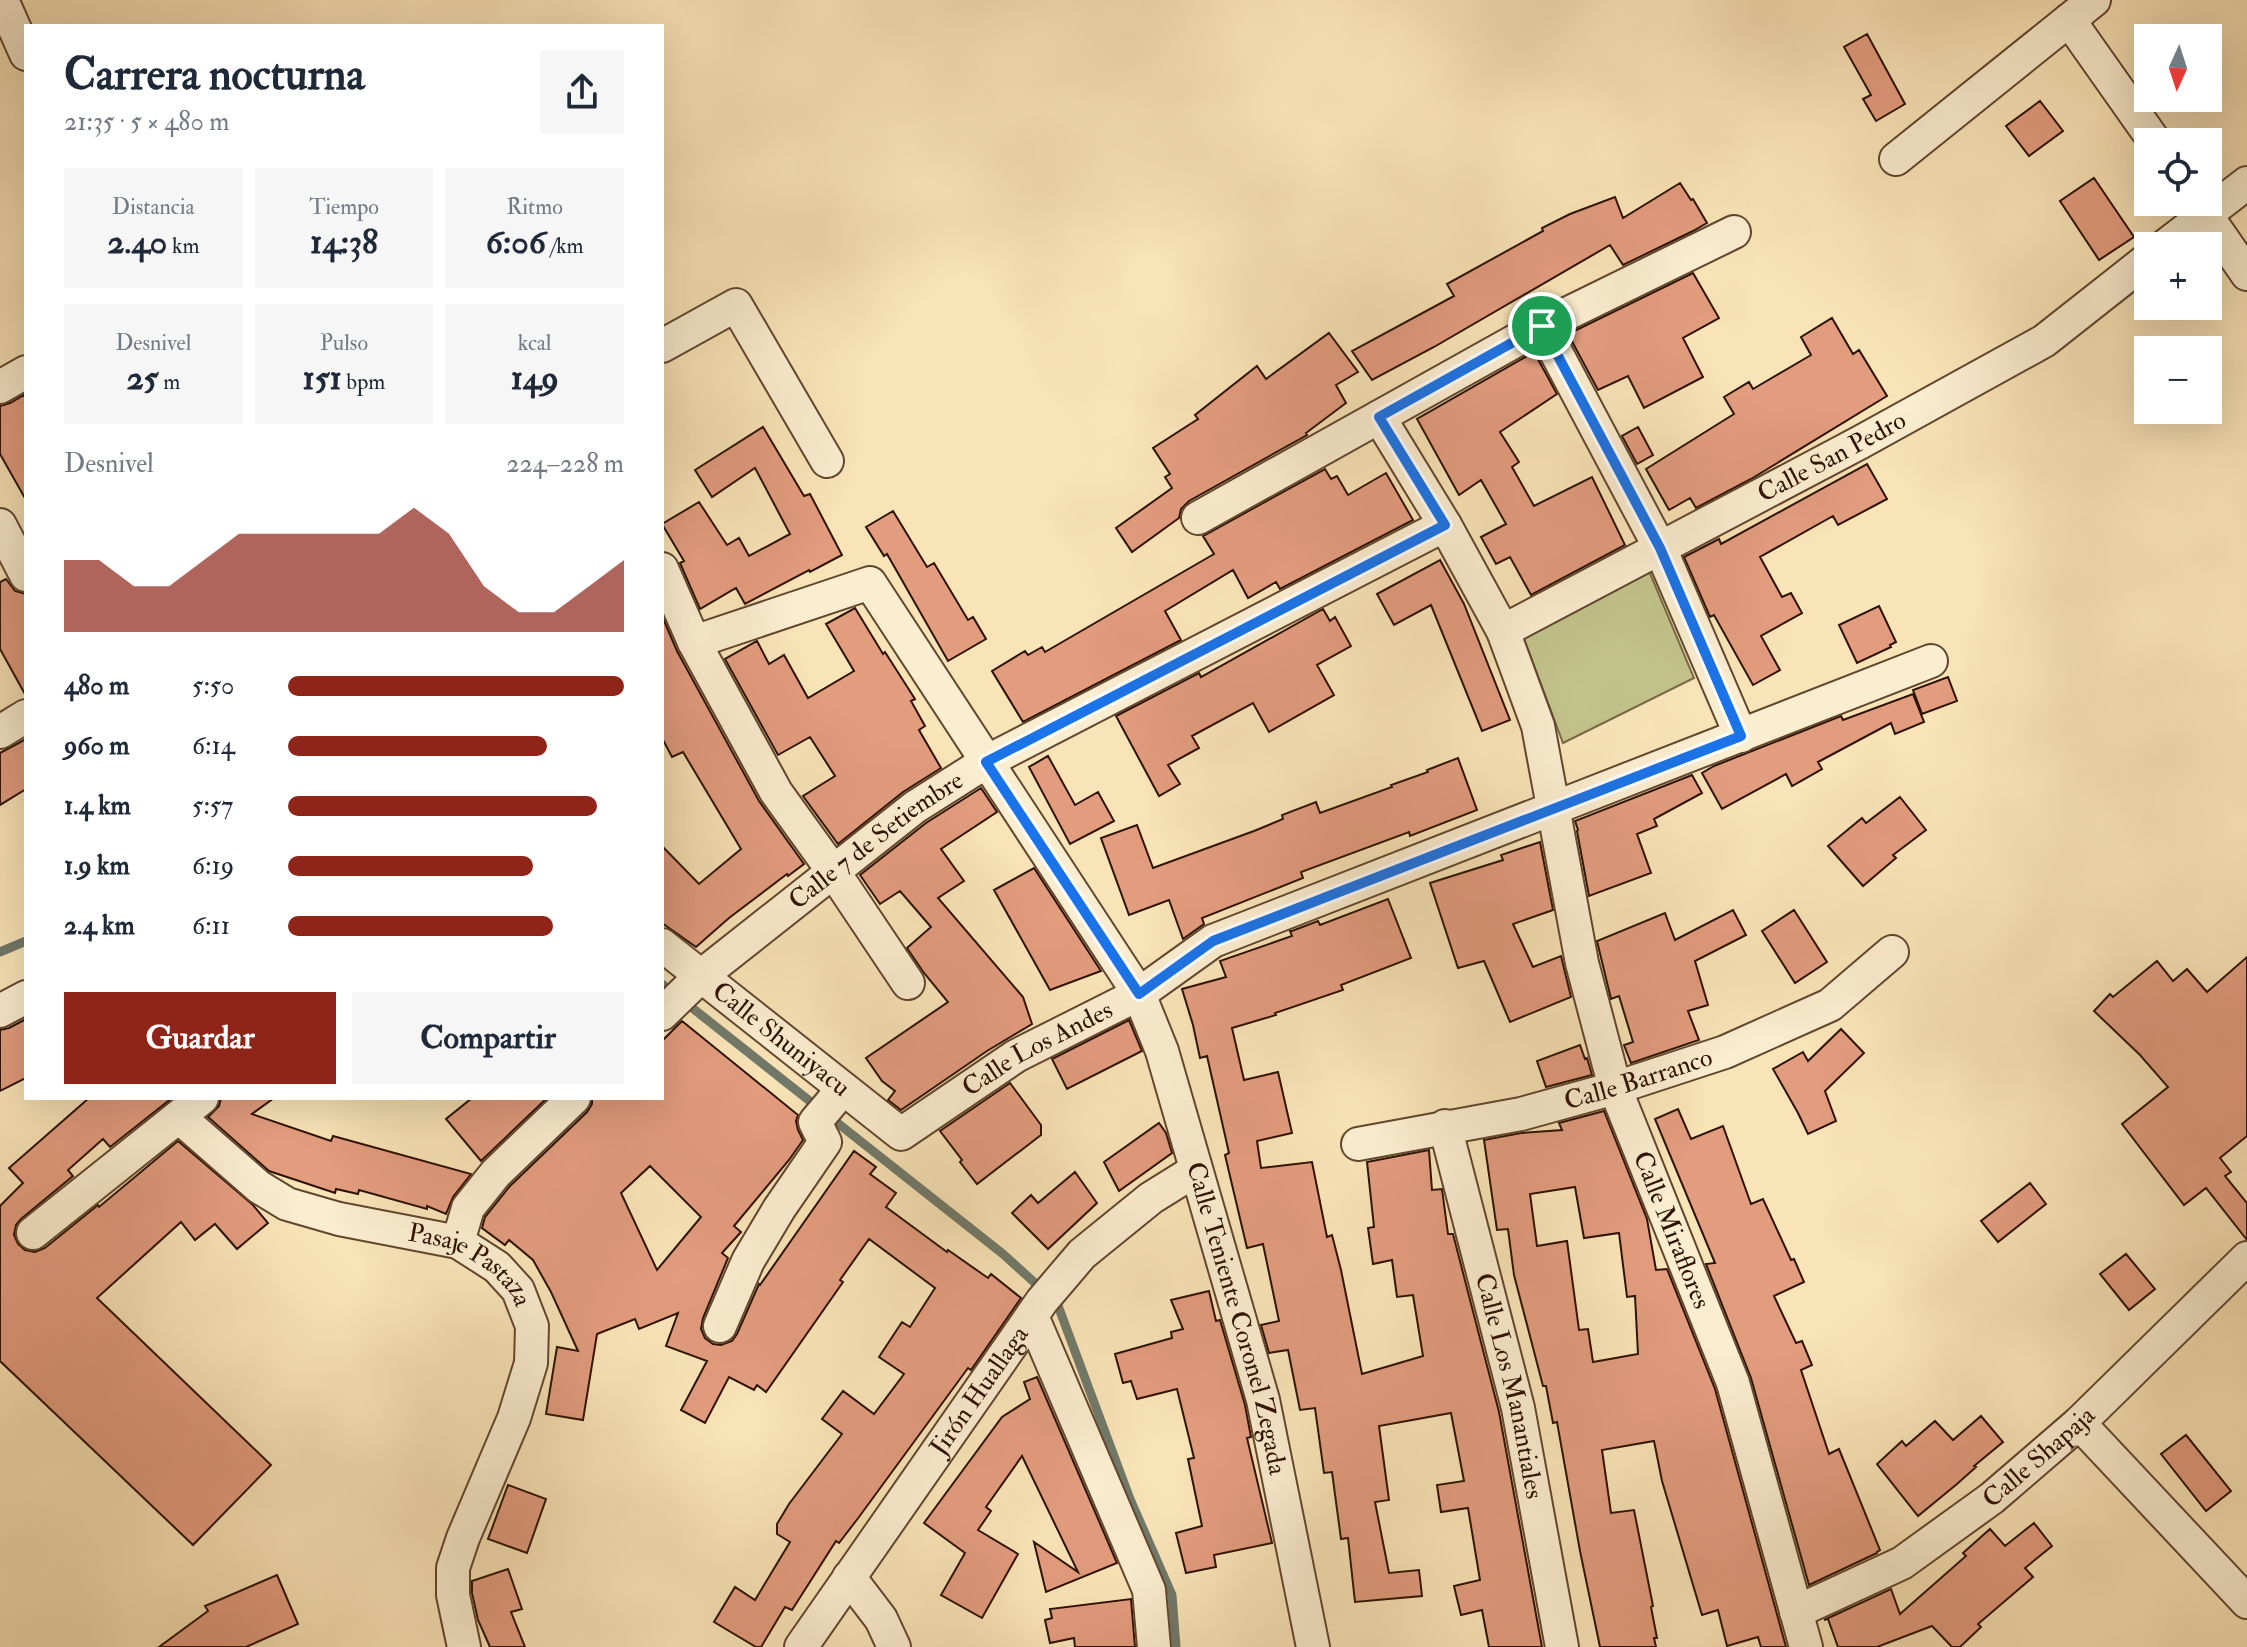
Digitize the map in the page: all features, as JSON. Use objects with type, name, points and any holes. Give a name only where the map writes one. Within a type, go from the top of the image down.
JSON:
[{"type":"street","points":[[2,0],[24,50]]},
{"type":"street","points":[[1896,159],[2094,0]]},
{"type":"street","points":[[2069,20],[2145,128]]},
{"type":"street","points":[[2222,197],[2247,183]]},
{"type":"street","points":[[2178,232],[2193,216]]},
{"type":"street","points":[[2207,216],[2247,274]]},
{"type":"street","points":[[1198,518],[1542,326],[1734,232]]},
{"type":"street","name":"Calle San Pedro","points":[[1503,631],[1859,443],[2044,341],[2134,270]]},
{"type":"street","points":[[664,345],[736,305],[827,461]]},
{"type":"street","points":[[1542,326],[1660,548],[1741,736]]},
{"type":"street","points":[[0,387],[24,373]]},
{"type":"street","name":"Calle Miraflores","points":[[1379,417],[1445,525],[1503,631],[1538,726],[1582,963],[1615,1088],[1733,1383],[1806,1647]]},
{"type":"street","points":[[0,525],[24,571]]},
{"type":"street","name":"Calle 7 de Setiembre","points":[[667,1009],[701,976],[915,807],[986,762],[1445,525]]},
{"type":"street","points":[[664,574],[694,642],[776,792],[908,983]]},
{"type":"street","name":"Calle Teniente Coronel Zegada","points":[[694,642],[870,583],[1139,994],[1162,1051],[1263,1400],[1313,1647]]},
{"type":"street","name":"Calle Los Andes","points":[[901,1134],[1016,1056],[1139,994],[1213,941],[1931,661]]},
{"type":"street","points":[[0,732],[24,717]]},
{"type":"street","name":"Calle Shuniyacu","points":[[664,947],[901,1134]]},
{"type":"street","name":"Calle Barranco","points":[[1358,1144],[1521,1114],[1615,1088],[1725,1052],[1830,1005],[1892,952]]},
{"type":"street","points":[[0,1011],[24,998]]},
{"type":"street","points":[[720,1326],[748,1261],[825,1142],[815,1122],[843,1089]]},
{"type":"street","points":[[458,1242],[468,1208],[477,1196],[496,1173],[572,1100]]},
{"type":"street","points":[[33,1233],[190,1108]]},
{"type":"street","name":"Pasaje Pastaza","points":[[190,1108],[259,1187],[287,1204],[339,1219],[458,1242],[497,1267],[518,1290],[532,1326],[531,1363],[514,1418],[453,1568],[453,1595],[464,1647]]},
{"type":"street","name":"Calle Los Manantiales","points":[[1445,1126],[1518,1408],[1562,1647]]},
{"type":"street","name":"Jirón Huallaga","points":[[801,1647],[1042,1301],[1082,1254],[1151,1198],[1196,1170]]},
{"type":"street","name":"Calle Shapaja","points":[[1796,1612],[1902,1563],[1992,1498],[2079,1423],[2247,1258]]},
{"type":"street","points":[[1042,1301],[1149,1590],[1154,1647]]},
{"type":"street","points":[[2079,1423],[2247,1602]]},
{"type":"street","points":[[849,1577],[881,1619],[894,1647]]},
{"type":"green space","points":[[1649,571],[1694,678],[1563,743],[1523,636]]},
{"type":"building","points":[[1867,34],[1905,104],[1876,121],[1863,99],[1871,95],[1844,47]]},
{"type":"building","points":[[2040,101],[2063,131],[2029,156],[2006,126]]},
{"type":"building","points":[[2094,178],[2134,237],[2099,260],[2060,201]]},
{"type":"building","points":[[1680,183],[1707,223],[1693,231],[1623,265],[1610,245],[1372,380],[1352,351],[1454,296],[1447,284],[1543,231],[1542,228],[1615,197],[1623,218]]},
{"type":"building","points":[[1693,273],[1719,318],[1683,338],[1703,377],[1644,408],[1628,376],[1598,390],[1568,334]]},
{"type":"building","points":[[1832,318],[1853,354],[1859,350],[1887,396],[1751,479],[1696,508],[1690,498],[1669,510],[1646,469],[1734,414],[1724,397],[1749,382],[1753,389],[1811,355],[1801,337]]},
{"type":"building","points":[[1329,333],[1358,372],[1336,385],[1346,403],[1307,435],[1189,501],[1181,509],[1179,518],[1132,552],[1116,528],[1172,488],[1165,477],[1170,474],[1153,448],[1198,419],[1195,415],[1257,366],[1266,379]]},
{"type":"building","points":[[1534,352],[1557,394],[1500,432],[1519,462],[1512,467],[1534,506],[1592,477],[1625,545],[1531,595],[1510,557],[1496,564],[1481,537],[1506,524],[1481,480],[1459,495],[1417,419]]},
{"type":"building","points":[[24,395],[24,496],[0,454],[0,406]]},
{"type":"building","points":[[763,427],[804,496],[810,494],[842,555],[745,604],[736,588],[700,609],[680,563],[684,561],[664,523],[699,502],[727,545],[739,538],[749,556],[790,534],[755,468],[712,497],[695,470]]},
{"type":"building","points":[[1638,427],[1653,455],[1637,464],[1622,436]]},
{"type":"building","points":[[1867,464],[1887,499],[1838,525],[1833,516],[1760,557],[1782,597],[1791,593],[1802,613],[1761,636],[1780,670],[1753,685],[1714,615],[1710,617],[1684,557],[1719,539],[1721,544]]},
{"type":"building","points":[[1325,469],[1331,479],[1337,476],[1348,495],[1386,473],[1413,520],[1280,589],[1276,582],[1248,598],[1233,570],[1165,611],[1181,640],[1023,722],[992,671],[1025,651],[1028,655],[1042,647],[1045,652],[1214,554],[1203,536]]},
{"type":"building","points":[[893,511],[927,567],[934,563],[968,620],[973,617],[986,639],[948,661],[887,554],[884,556],[866,527]]},
{"type":"building","points":[[1440,560],[1464,604],[1510,720],[1482,731],[1431,605],[1394,625],[1377,594]]},
{"type":"building","points":[[6,579],[15,591],[24,593],[24,692],[0,649],[0,582]]},
{"type":"building","points":[[1879,606],[1896,642],[1857,663],[1839,625]]},
{"type":"building","points":[[855,608],[915,699],[911,701],[925,726],[919,730],[941,768],[903,792],[838,844],[803,796],[835,776],[810,737],[778,755],[725,659],[757,641],[769,664],[784,655],[808,698],[854,671],[826,624]]},
{"type":"building","points":[[1323,609],[1330,621],[1335,617],[1351,646],[1317,665],[1334,695],[1269,732],[1253,703],[1192,736],[1199,748],[1168,765],[1180,784],[1159,796],[1116,716],[1199,673],[1201,677]]},
{"type":"building","points":[[664,621],[677,651],[759,801],[804,864],[729,918],[696,947],[664,924],[664,848],[699,884],[741,849],[683,752],[672,757],[664,742]]},
{"type":"building","points":[[1948,677],[1957,701],[1922,714],[1913,690]]},
{"type":"building","points":[[1913,694],[1924,722],[1895,734],[1891,723],[1818,762],[1822,769],[1792,786],[1786,774],[1722,809],[1702,773],[1841,716],[1843,720]]},
{"type":"building","points":[[24,740],[24,790],[0,805],[0,753]]},
{"type":"building","points":[[1048,756],[1075,805],[1098,792],[1114,821],[1070,844],[1029,767]]},
{"type":"building","points":[[1458,758],[1477,810],[1301,872],[1303,878],[1202,918],[1204,924],[1183,939],[1169,900],[1129,915],[1101,838],[1137,825],[1153,868],[1254,831],[1283,819],[1282,815],[1316,802],[1320,813],[1392,787]]},
{"type":"building","points":[[1692,775],[1702,793],[1654,819],[1657,826],[1637,834],[1651,873],[1589,896],[1575,821]]},
{"type":"building","points":[[981,788],[997,812],[941,849],[964,881],[938,898],[1023,997],[1032,1024],[901,1110],[888,1100],[895,1091],[882,1081],[866,1058],[948,1002],[907,948],[931,927],[900,891],[880,904],[860,875],[926,823]]},
{"type":"building","points":[[1900,797],[1926,830],[1893,855],[1896,858],[1863,886],[1828,846],[1862,818],[1866,823]]},
{"type":"building","points":[[1540,842],[1553,910],[1513,924],[1533,967],[1561,956],[1571,997],[1510,1022],[1484,961],[1458,968],[1430,883],[1503,860],[1501,855]]},
{"type":"building","points":[[1034,868],[1101,971],[1050,990],[994,890]]},
{"type":"building","points":[[1388,899],[1411,958],[1341,985],[1343,990],[1232,1028],[1244,1080],[1278,1072],[1292,1133],[1257,1141],[1261,1168],[1312,1162],[1327,1237],[1332,1235],[1341,1270],[1362,1374],[1423,1356],[1413,1295],[1397,1297],[1392,1260],[1373,1264],[1368,1228],[1374,1227],[1367,1162],[1429,1150],[1432,1190],[1442,1189],[1448,1234],[1453,1234],[1499,1412],[1542,1647],[1489,1647],[1482,1610],[1461,1615],[1454,1586],[1480,1580],[1468,1508],[1441,1512],[1437,1485],[1464,1481],[1451,1413],[1379,1426],[1389,1500],[1375,1502],[1389,1573],[1419,1570],[1422,1596],[1355,1602],[1348,1538],[1341,1539],[1332,1472],[1324,1473],[1315,1408],[1300,1410],[1288,1350],[1269,1353],[1261,1325],[1279,1321],[1263,1244],[1247,1248],[1225,1155],[1229,1153],[1207,1056],[1200,1058],[1182,989],[1226,977],[1220,961],[1292,936],[1290,931],[1318,921],[1320,925]]},
{"type":"building","points":[[1733,910],[1746,935],[1695,961],[1708,1005],[1688,1011],[1699,1040],[1631,1063],[1624,1045],[1633,1042],[1619,996],[1611,999],[1597,941],[1665,913],[1675,940]]},
{"type":"building","points":[[1794,910],[1827,962],[1795,983],[1762,931]]},
{"type":"building","points":[[2247,957],[2247,1136],[2220,1158],[2231,1172],[2225,1176],[2247,1203],[2247,1240],[2206,1188],[2184,1205],[2122,1124],[2168,1087],[2094,1011],[2110,994],[2113,997],[2157,961],[2173,981],[2187,969],[2207,992]]},
{"type":"building","points":[[24,1020],[24,1079],[0,1091],[0,1030]]},
{"type":"building","points":[[1129,1020],[1142,1051],[1067,1089],[1052,1059]]},
{"type":"building","points":[[682,1021],[798,1115],[796,1121],[803,1140],[734,1226],[741,1232],[722,1253],[728,1258],[701,1329],[705,1338],[713,1344],[732,1341],[759,1284],[854,1151],[876,1167],[870,1174],[896,1193],[886,1207],[947,1252],[988,1278],[991,1274],[1021,1298],[971,1370],[968,1368],[839,1543],[836,1541],[792,1610],[785,1607],[761,1647],[714,1622],[735,1587],[755,1600],[790,1542],[777,1534],[777,1524],[842,1434],[822,1419],[843,1391],[874,1414],[904,1374],[879,1357],[902,1322],[910,1327],[935,1288],[869,1239],[840,1280],[843,1282],[766,1392],[757,1385],[754,1390],[729,1377],[705,1423],[681,1410],[707,1361],[666,1346],[678,1313],[639,1329],[635,1319],[597,1334],[583,1420],[546,1414],[557,1347],[578,1351],[533,1260],[509,1240],[505,1245],[482,1228],[485,1217],[510,1186],[592,1104],[592,1100],[664,1100],[664,1039]],"holes":[[[650,1166],[701,1217],[657,1270],[621,1193]]]},
{"type":"building","points":[[1841,1029],[1864,1053],[1825,1091],[1836,1121],[1808,1134],[1773,1069],[1803,1052],[1808,1061]]},
{"type":"building","points":[[1580,1045],[1592,1075],[1546,1087],[1537,1061]]},
{"type":"building","points":[[1010,1083],[1041,1125],[1041,1135],[977,1184],[940,1131]]},
{"type":"building","points":[[87,1100],[169,1100],[110,1147],[103,1139],[68,1170],[73,1176],[16,1225],[14,1235],[18,1244],[25,1250],[35,1252],[45,1248],[178,1141],[253,1205],[268,1223],[237,1249],[215,1224],[195,1240],[181,1222],[97,1298],[271,1465],[193,1545],[0,1361],[0,1206],[23,1183],[9,1168]]},
{"type":"building","points":[[220,1100],[271,1100],[252,1114],[331,1141],[333,1136],[471,1174],[453,1197],[446,1214],[427,1206],[427,1209],[359,1190],[358,1194],[336,1189],[335,1193],[269,1171],[208,1117]]},
{"type":"building","points":[[470,1100],[545,1100],[481,1161],[446,1119]]},
{"type":"building","points":[[1678,1109],[1691,1139],[1723,1126],[1751,1204],[1763,1199],[1791,1260],[1794,1259],[1804,1282],[1774,1296],[1796,1343],[1802,1341],[1812,1365],[1801,1370],[1829,1454],[1839,1449],[1880,1550],[1809,1585],[1751,1378],[1706,1264],[1715,1263],[1655,1119]]},
{"type":"building","points":[[1604,1111],[1647,1219],[1656,1270],[1667,1269],[1715,1389],[1786,1647],[1761,1647],[1758,1637],[1727,1646],[1718,1610],[1702,1615],[1662,1481],[1654,1441],[1602,1450],[1611,1513],[1634,1510],[1653,1606],[1656,1647],[1600,1647],[1557,1422],[1553,1423],[1546,1386],[1543,1386],[1514,1275],[1508,1229],[1497,1230],[1484,1140],[1562,1130],[1559,1123]],"holes":[[[1575,1187],[1584,1238],[1619,1233],[1627,1297],[1635,1296],[1638,1354],[1593,1362],[1588,1329],[1579,1330],[1567,1241],[1537,1246],[1530,1194]]]},
{"type":"building","points":[[1159,1123],[1166,1133],[1172,1153],[1119,1191],[1104,1162]]},
{"type":"building","points":[[1075,1172],[1097,1203],[1048,1249],[1012,1213],[1031,1195],[1038,1203]]},
{"type":"building","points":[[2030,1183],[2046,1204],[1998,1242],[1981,1221]]},
{"type":"building","points":[[2126,1254],[2155,1289],[2129,1310],[2100,1274]]},
{"type":"building","points":[[1209,1291],[1245,1405],[1251,1437],[1247,1438],[1272,1543],[1214,1555],[1216,1567],[1186,1573],[1176,1533],[1202,1526],[1188,1459],[1194,1458],[1177,1389],[1137,1399],[1131,1381],[1123,1383],[1115,1354],[1172,1338],[1171,1332],[1183,1329],[1171,1300]]},
{"type":"building","points":[[1037,1377],[1117,1563],[1046,1592],[1034,1542],[1078,1572],[1022,1456],[986,1507],[991,1511],[978,1530],[1018,1554],[982,1618],[941,1595],[965,1553],[924,1523],[1002,1417],[1030,1399],[1024,1382]]},
{"type":"building","points":[[1981,1416],[2003,1442],[1918,1516],[1877,1464],[1902,1441],[1906,1446],[1935,1421],[1953,1440]]},
{"type":"building","points":[[2186,1435],[2231,1491],[2206,1511],[2161,1454]]},
{"type":"building","points":[[508,1485],[546,1499],[527,1553],[488,1539]]},
{"type":"building","points":[[2034,1523],[2052,1546],[2025,1568],[2033,1577],[1978,1624],[1981,1627],[1960,1647],[1952,1647],[1932,1626],[1877,1647],[1838,1647],[1828,1619],[1824,1620],[1891,1589],[1900,1614],[1966,1556],[1963,1553],[1990,1529],[2005,1546]]},
{"type":"building","points":[[508,1569],[522,1609],[511,1612],[525,1647],[490,1647],[478,1620],[472,1581]]},
{"type":"building","points":[[277,1575],[298,1624],[246,1647],[159,1647],[208,1611],[205,1606]]},
{"type":"building","points":[[1131,1599],[1135,1647],[1075,1647],[1074,1638],[1050,1643],[1045,1620],[1052,1618],[1050,1609]]},
{"type":"waterway","points":[[0,952],[24,942]]},
{"type":"waterway","points":[[664,986],[1003,1254],[1057,1303],[1130,1499],[1172,1595],[1176,1647]]},
{"type":"route","points":[[1542,326],[1660,548],[1741,736],[1213,941],[1139,994],[986,762],[1445,525],[1379,417],[1542,326]]}]
